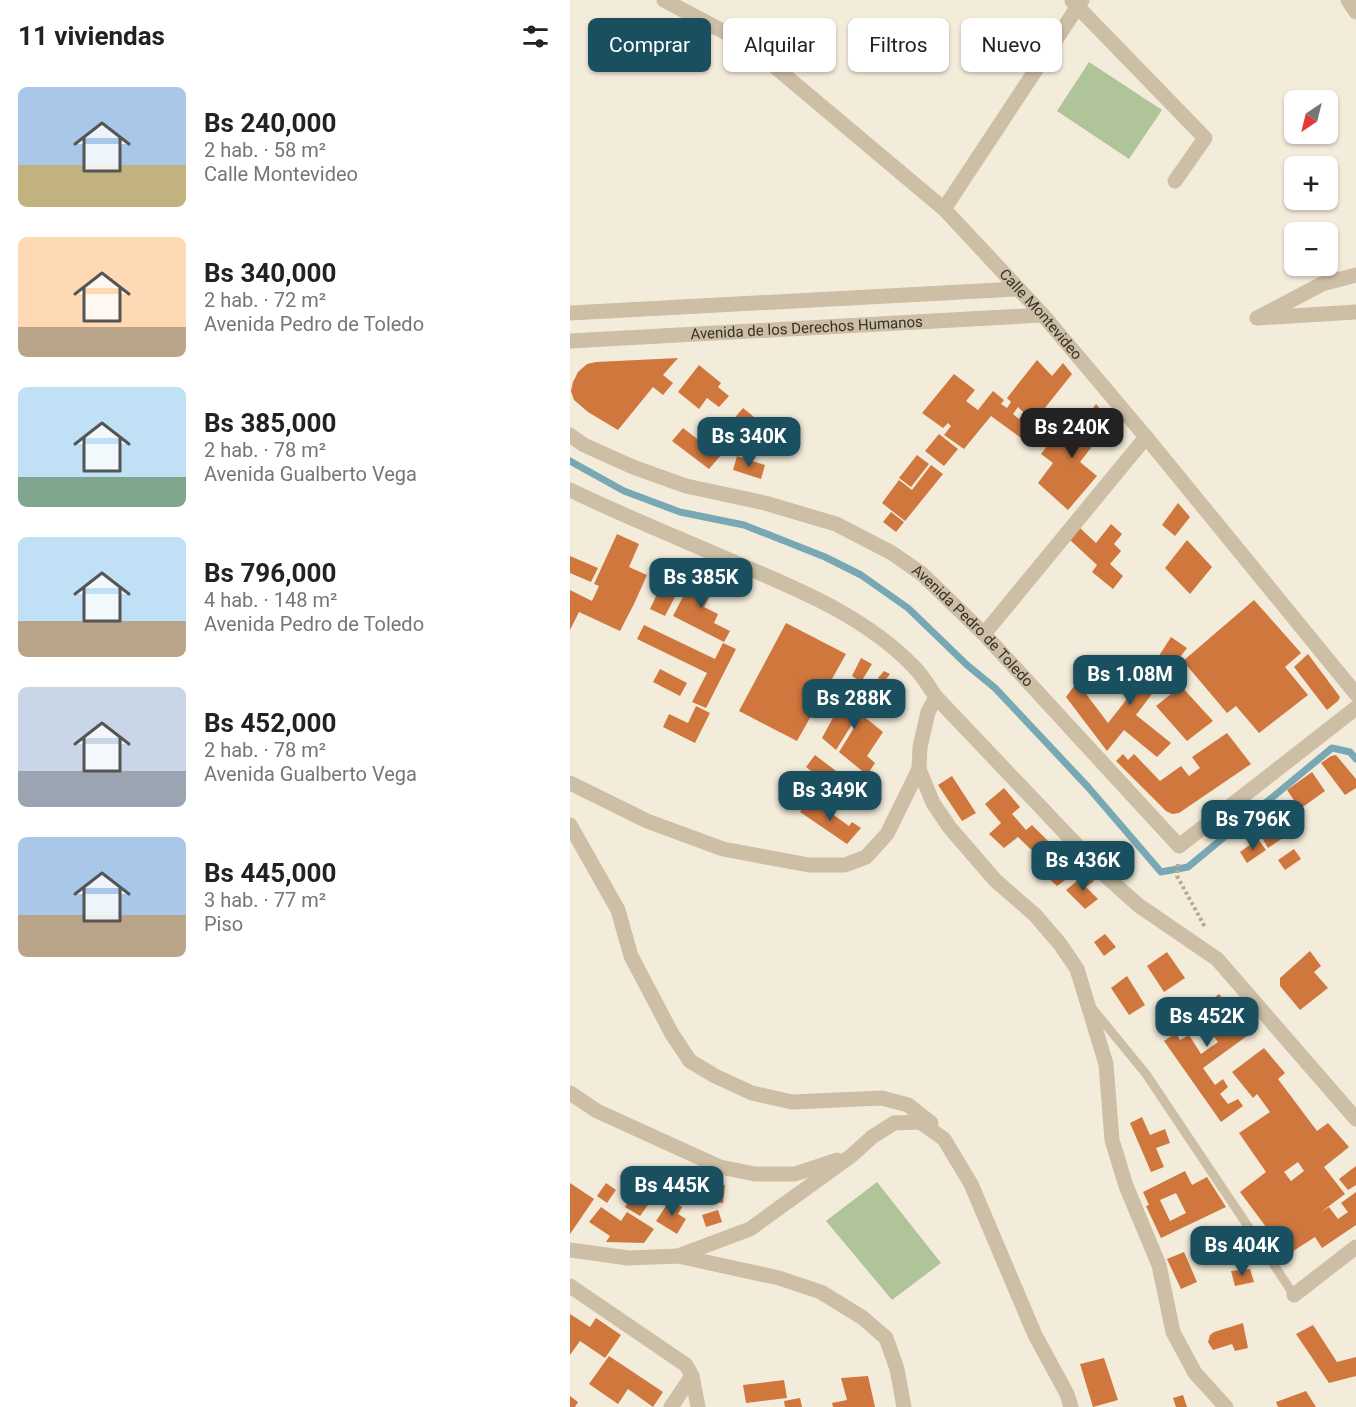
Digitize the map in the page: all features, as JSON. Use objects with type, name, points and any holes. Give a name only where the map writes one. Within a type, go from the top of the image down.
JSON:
[{"type":"street","name":"Calle Montevideo","points":[[664,0],[749,45],[944,209],[1043,315],[1356,694]]},
{"type":"street","points":[[1348,0],[1356,12]]},
{"type":"street","points":[[944,209],[1076,2],[1205,138],[1175,181]]},
{"type":"street","points":[[1356,275],[1322,284],[1257,318],[1356,312]]},
{"type":"street","name":"Avenida de los Derechos Humanos","points":[[570,313],[1017,289]]},
{"type":"street","name":"Avenida de los Derechos Humanos","points":[[570,341],[1043,315]]},
{"type":"street","name":"Avenida Pedro de Toledo","points":[[570,435],[584,446],[633,467],[686,486],[765,503],[836,524],[892,553],[922,574],[984,634],[1179,846]]},
{"type":"street","points":[[984,634],[1146,437]]},
{"type":"street","points":[[570,490],[802,591],[844,613],[879,637],[915,668],[936,697],[1108,878],[1138,905],[1217,959],[1356,1119]]},
{"type":"street","points":[[570,783],[646,821],[723,849],[810,865],[845,865],[866,857],[886,834],[919,769],[920,747],[925,724],[936,697]]},
{"type":"street","points":[[1179,846],[1356,708]]},
{"type":"street","points":[[919,769],[933,803],[950,828],[995,879],[1035,915],[1060,944],[1077,969],[1106,1064],[1112,1140],[1126,1186],[1159,1265],[1173,1332],[1194,1373],[1226,1407]]},
{"type":"street","points":[[570,825],[618,910],[630,956],[672,1034],[690,1061],[752,1094],[792,1102],[882,1098],[908,1105],[931,1123],[944,1139],[971,1184],[1035,1335],[1067,1394],[1071,1407]]},
{"type":"street","points":[[570,1093],[597,1111],[720,1167],[755,1174],[795,1174],[851,1156]]},
{"type":"street","points":[[678,1256],[750,1229],[894,1123],[920,1122],[944,1139]]},
{"type":"street","points":[[1294,1295],[1356,1247]]},
{"type":"street","points":[[570,1250],[628,1258],[678,1256],[779,1278],[821,1292],[863,1318],[886,1338],[897,1369],[904,1407]]},
{"type":"street","points":[[570,1286],[686,1365],[692,1376],[698,1407]]},
{"type":"street","points":[[672,1407],[692,1376]]},
{"type":"lane","points":[[1088,1002],[1146,1074],[1294,1295]]},
{"type":"path","points":[[1179,846],[1177,876],[1203,922],[1217,959]]},
{"type":"green space","points":[[1089,62],[1162,110],[1129,159],[1057,111]]},
{"type":"green space","points":[[877,1182],[941,1263],[892,1300],[826,1221]]},
{"type":"building","points":[[678,358],[663,375],[673,383],[663,395],[653,387],[618,430],[588,412],[574,400],[571,391],[573,382],[578,372],[587,364]]},
{"type":"building","points":[[1037,360],[1052,376],[1063,363],[1072,374],[1021,438],[991,416],[964,449],[944,435],[951,426],[948,423],[943,428],[922,413],[954,374],[975,390],[966,401],[978,410],[993,391],[1004,400],[1001,404],[1007,408],[1011,402],[1007,398]],"holes":[[[1018,407],[1024,413],[1019,419],[1013,414]]]},
{"type":"building","points":[[699,365],[721,383],[718,387],[729,396],[719,407],[707,398],[699,409],[678,392]]},
{"type":"building","points":[[1096,404],[1111,422],[1080,462],[1097,476],[1068,510],[1038,483],[1053,463],[1041,454],[1063,425],[1075,434]]},
{"type":"building","points":[[743,408],[754,417],[709,469],[672,441],[683,428],[709,448]]},
{"type":"building","points":[[939,434],[958,449],[944,466],[925,451]]},
{"type":"building","points":[[917,455],[929,464],[911,487],[899,478]]},
{"type":"building","points":[[737,456],[765,465],[761,479],[733,470]]},
{"type":"building","points":[[931,465],[943,474],[905,521],[882,503],[899,480],[912,490]]},
{"type":"building","points":[[1178,503],[1190,517],[1175,536],[1162,525]]},
{"type":"building","points":[[891,512],[904,522],[896,532],[883,522]]},
{"type":"building","points":[[1111,524],[1122,534],[1114,544],[1121,551],[1110,564],[1123,576],[1113,589],[1092,572],[1097,565],[1070,540],[1080,528],[1096,543]]},
{"type":"building","points":[[617,534],[639,544],[629,567],[647,575],[634,604],[620,631],[579,612],[570,630],[570,590],[592,601],[599,586],[594,584]]},
{"type":"building","points":[[1187,540],[1212,567],[1190,594],[1165,568]]},
{"type":"building","points":[[570,556],[598,568],[591,582],[570,573]]},
{"type":"building","points":[[707,570],[720,577],[704,607],[718,614],[714,623],[730,631],[724,642],[673,616],[687,589],[696,593]]},
{"type":"building","points":[[662,583],[678,591],[665,616],[650,609]]},
{"type":"building","points":[[1254,600],[1301,653],[1285,667],[1308,695],[1259,733],[1236,706],[1227,713],[1183,661]]},
{"type":"building","points":[[786,623],[846,654],[797,741],[739,711]]},
{"type":"building","points":[[644,625],[715,659],[723,643],[736,649],[706,708],[692,702],[707,673],[637,639]]},
{"type":"building","points":[[1171,637],[1187,648],[1136,715],[1171,743],[1157,757],[1124,730],[1107,751],[1066,697],[1077,682],[1108,723],[1150,670]]},
{"type":"building","points":[[1308,654],[1340,697],[1327,710],[1294,667]]},
{"type":"building","points":[[861,658],[872,664],[861,682],[852,676]]},
{"type":"building","points":[[660,669],[687,683],[680,696],[653,682]]},
{"type":"building","points":[[884,671],[890,674],[884,682],[878,678]]},
{"type":"building","points":[[864,683],[871,687],[868,692],[874,696],[862,715],[883,732],[867,756],[875,763],[867,775],[839,752],[857,723],[854,721],[836,750],[822,738],[847,692],[855,697]]},
{"type":"building","points":[[1181,686],[1213,721],[1187,741],[1156,706]]},
{"type":"building","points":[[696,706],[710,713],[695,743],[663,727],[669,714],[688,723]]},
{"type":"building","points":[[1227,733],[1251,764],[1179,813],[1172,814],[1166,811],[1116,761],[1123,754],[1128,760],[1134,754],[1160,781],[1181,766],[1189,776],[1200,768],[1192,757]]},
{"type":"building","points":[[815,755],[840,774],[830,786],[806,767]]},
{"type":"building","points":[[1336,755],[1356,779],[1356,788],[1345,795],[1321,763]]},
{"type":"building","points":[[1312,772],[1325,791],[1300,809],[1287,790]]},
{"type":"building","points":[[952,776],[976,813],[962,821],[938,785]]},
{"type":"building","points":[[799,780],[811,789],[801,804],[788,795]]},
{"type":"building","points":[[1004,788],[1020,807],[1012,814],[1026,830],[1032,825],[1078,871],[1057,886],[1046,876],[1052,870],[1018,837],[1004,848],[989,834],[1001,823],[985,804]]},
{"type":"building","points":[[810,798],[849,826],[852,822],[861,828],[847,844],[800,812]]},
{"type":"building","points":[[1276,801],[1296,829],[1268,848],[1261,836],[1273,827],[1262,810]]},
{"type":"building","points":[[1258,839],[1266,850],[1247,863],[1240,852]]},
{"type":"building","points":[[1294,849],[1301,859],[1285,870],[1278,860]]},
{"type":"building","points":[[1087,873],[1094,881],[1086,887],[1098,899],[1085,909],[1066,890]]},
{"type":"building","points":[[1105,934],[1116,947],[1104,956],[1094,942]]},
{"type":"building","points":[[1310,951],[1321,966],[1314,972],[1328,988],[1300,1010],[1280,986],[1280,978]]},
{"type":"building","points":[[1167,952],[1185,978],[1164,992],[1147,966]]},
{"type":"building","points":[[1127,976],[1145,1005],[1129,1015],[1111,988]]},
{"type":"building","points":[[1219,994],[1251,1033],[1203,1068],[1215,1085],[1223,1079],[1228,1087],[1220,1094],[1228,1104],[1238,1099],[1243,1106],[1221,1122],[1164,1041],[1176,1033],[1180,1040],[1189,1035],[1201,1054],[1218,1042],[1195,1012],[1171,1029],[1161,1016],[1190,998],[1199,1010]]},
{"type":"building","points":[[1264,1048],[1285,1073],[1278,1079],[1317,1131],[1328,1123],[1349,1147],[1324,1167],[1345,1194],[1321,1212],[1329,1207],[1338,1219],[1348,1212],[1341,1203],[1356,1192],[1356,1225],[1322,1248],[1315,1237],[1287,1255],[1240,1192],[1266,1172],[1239,1133],[1270,1112],[1257,1094],[1253,1098],[1232,1072]],"holes":[[[1298,1162],[1304,1171],[1291,1181],[1284,1172]]]},
{"type":"building","points":[[1142,1117],[1150,1135],[1165,1129],[1170,1143],[1156,1148],[1164,1167],[1151,1172],[1130,1123]]},
{"type":"building","points":[[1356,1166],[1356,1185],[1348,1190],[1339,1179]]},
{"type":"building","points":[[1185,1171],[1192,1185],[1207,1177],[1226,1207],[1161,1238],[1146,1206],[1149,1205],[1143,1192]],"holes":[[[1176,1193],[1186,1213],[1170,1221],[1160,1200]]]},
{"type":"building","points":[[643,1181],[658,1191],[640,1216],[625,1207]]},
{"type":"building","points":[[687,1181],[725,1185],[723,1203],[684,1199]]},
{"type":"building","points":[[570,1183],[594,1199],[570,1234]]},
{"type":"building","points":[[606,1183],[616,1190],[607,1203],[597,1196]]},
{"type":"building","points":[[670,1200],[682,1207],[678,1214],[686,1219],[677,1234],[656,1221]]},
{"type":"building","points":[[601,1207],[621,1221],[627,1212],[654,1229],[644,1243],[606,1242],[610,1236],[589,1222]]},
{"type":"building","points":[[718,1210],[722,1222],[706,1227],[702,1215]]},
{"type":"building","points":[[1184,1252],[1197,1282],[1181,1289],[1167,1259]]},
{"type":"building","points":[[1250,1269],[1254,1282],[1235,1286],[1231,1271]]},
{"type":"building","points":[[570,1314],[590,1327],[596,1318],[621,1335],[605,1358],[580,1341],[570,1355]]},
{"type":"building","points":[[1243,1323],[1248,1348],[1235,1351],[1232,1344],[1213,1350],[1208,1342],[1210,1335]]},
{"type":"building","points":[[1313,1325],[1337,1362],[1356,1357],[1356,1376],[1329,1383],[1296,1334]]},
{"type":"building","points":[[609,1356],[663,1392],[653,1407],[628,1389],[618,1404],[589,1384]]},
{"type":"building","points":[[1104,1358],[1118,1400],[1093,1407],[1080,1364]]},
{"type":"building","points":[[868,1376],[875,1407],[833,1407],[832,1403],[847,1400],[841,1378]]},
{"type":"building","points":[[784,1380],[787,1398],[746,1403],[743,1385]]},
{"type":"building","points":[[1306,1391],[1316,1407],[1278,1407],[1276,1402]]},
{"type":"building","points":[[1183,1395],[1187,1407],[1176,1407],[1173,1398]]},
{"type":"building","points":[[570,1396],[578,1402],[575,1407],[570,1407]]},
{"type":"building","points":[[800,1398],[802,1407],[785,1407],[784,1401]]},
{"type":"waterway","points":[[570,461],[624,491],[680,512],[744,525],[825,557],[861,575],[908,608],[967,665],[995,688],[1088,787],[1161,872],[1188,867],[1332,748],[1350,752],[1356,759]]}]
